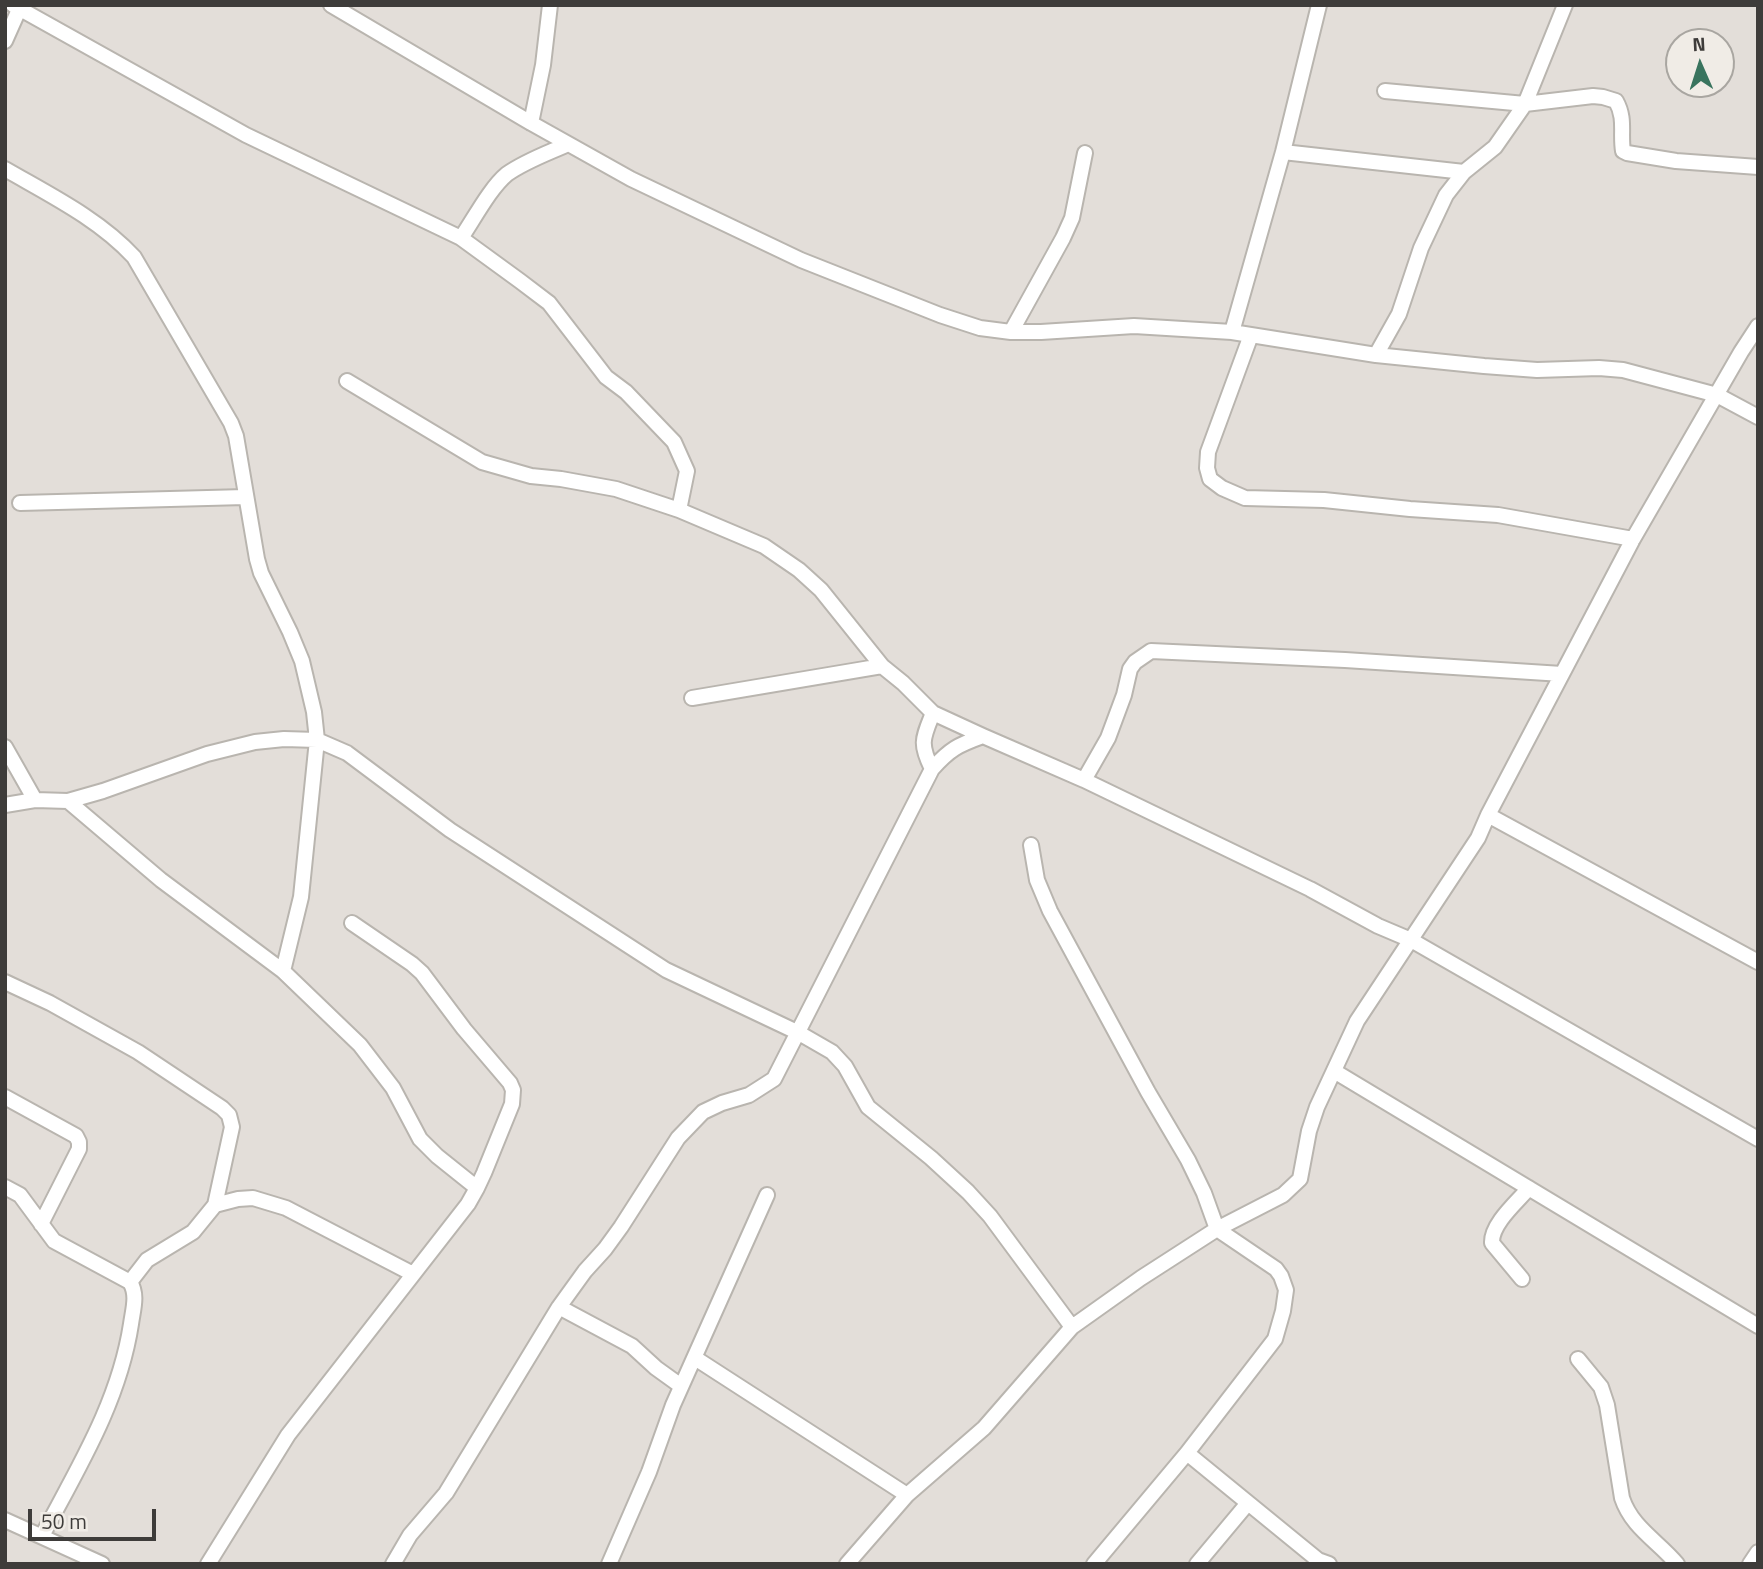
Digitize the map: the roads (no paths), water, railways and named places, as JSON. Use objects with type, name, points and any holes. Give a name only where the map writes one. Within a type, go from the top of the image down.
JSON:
[{"type":"street","points":[[331,5],[631,179],[801,260],[980,328],[1041,332],[1134,326],[1232,331],[1376,355],[1537,370],[1623,370],[1717,395],[1758,417]]},
{"type":"street","points":[[531,123],[543,65],[550,5]]},
{"type":"street","points":[[1232,331],[1283,152],[1319,5]]},
{"type":"street","points":[[1376,355],[1399,314],[1421,248],[1446,195],[1464,172],[1495,147],[1525,104],[1565,5]]},
{"type":"street","points":[[5,41],[18,7],[246,135],[461,238],[549,303],[606,377],[626,391],[674,442],[687,471],[680,510]]},
{"type":"street","points":[[1385,91],[1525,104],[1593,96],[1611,99],[1616,101],[1619,108],[1623,128],[1623,151],[1676,161],[1758,167]]},
{"type":"street","points":[[461,238],[496,186],[508,174],[568,144]]},
{"type":"street","points":[[1283,152],[1464,172]]},
{"type":"street","points":[[1011,332],[1072,218],[1085,153]]},
{"type":"street","points":[[5,169],[97,224],[134,257],[236,436],[257,559],[302,661],[314,712],[317,740],[301,897],[283,971]]},
{"type":"street","points":[[847,1564],[907,1495],[984,1428],[1072,1327],[1217,1229],[1283,1195],[1300,1179],[1309,1131],[1317,1107],[1357,1021],[1478,838],[1633,538],[1758,326]]},
{"type":"street","points":[[1251,335],[1208,452],[1207,468],[1210,479],[1222,488],[1245,498],[1324,500],[1498,514],[1633,538]]},
{"type":"street","points":[[347,381],[482,462],[531,476],[616,489],[680,510],[764,546],[799,570],[821,590],[881,666],[903,683],[933,713],[1084,779],[1411,940],[1758,1139]]},
{"type":"street","points":[[20,503],[245,496]]},
{"type":"street","points":[[1084,779],[1108,738],[1124,695],[1130,669],[1151,651],[1562,674]]},
{"type":"street","points":[[692,698],[881,666]]},
{"type":"street","points":[[932,769],[923,751],[923,742],[933,713]]},
{"type":"street","points":[[393,1564],[410,1535],[446,1493],[559,1307],[621,1227],[678,1138],[703,1112],[749,1095],[774,1079],[932,769],[954,747],[983,737]]},
{"type":"street","points":[[5,805],[34,800],[68,801],[231,747],[284,739],[317,740],[347,753],[450,830],[666,970],[799,1033],[832,1052],[845,1066],[868,1107],[931,1158],[990,1216],[1072,1327]]},
{"type":"street","points":[[5,747],[34,800]]},
{"type":"street","points":[[68,801],[161,880],[283,971],[360,1045],[393,1088],[420,1139],[477,1188]]},
{"type":"street","points":[[1488,815],[1758,962]]},
{"type":"street","points":[[1031,845],[1037,880],[1050,911],[1188,1160],[1217,1229],[1276,1269],[1286,1290],[1275,1339],[1101,1561]]},
{"type":"street","points":[[208,1564],[288,1435],[468,1204],[484,1174],[512,1104],[513,1090],[510,1083],[464,1029],[422,973],[352,923]]},
{"type":"street","points":[[5,982],[50,1003],[138,1052],[229,1115],[232,1127],[215,1205],[194,1232],[147,1260],[130,1282]]},
{"type":"street","points":[[1334,1071],[1758,1325]]},
{"type":"street","points":[[5,1097],[76,1136],[79,1142],[79,1149],[41,1224]]},
{"type":"street","points":[[5,1187],[20,1195],[54,1241],[130,1282],[135,1296],[129,1338],[116,1387],[100,1426],[42,1536]]},
{"type":"street","points":[[1522,1279],[1492,1243],[1492,1237],[1495,1227],[1529,1188]]},
{"type":"street","points":[[609,1564],[649,1472],[681,1386],[766,1195]]},
{"type":"street","points":[[215,1205],[253,1198],[286,1208],[413,1274]]},
{"type":"street","points":[[559,1307],[632,1346],[681,1386]]},
{"type":"street","points":[[695,1358],[907,1495]]},
{"type":"street","points":[[1578,1359],[1601,1387],[1607,1405],[1626,1511],[1676,1564]]},
{"type":"street","points":[[1187,1453],[1318,1560],[1329,1564]]},
{"type":"street","points":[[1197,1564],[1248,1503]]},
{"type":"street","points":[[5,1520],[102,1564]]},
{"type":"street","points":[[1750,1564],[1758,1552]]}]
